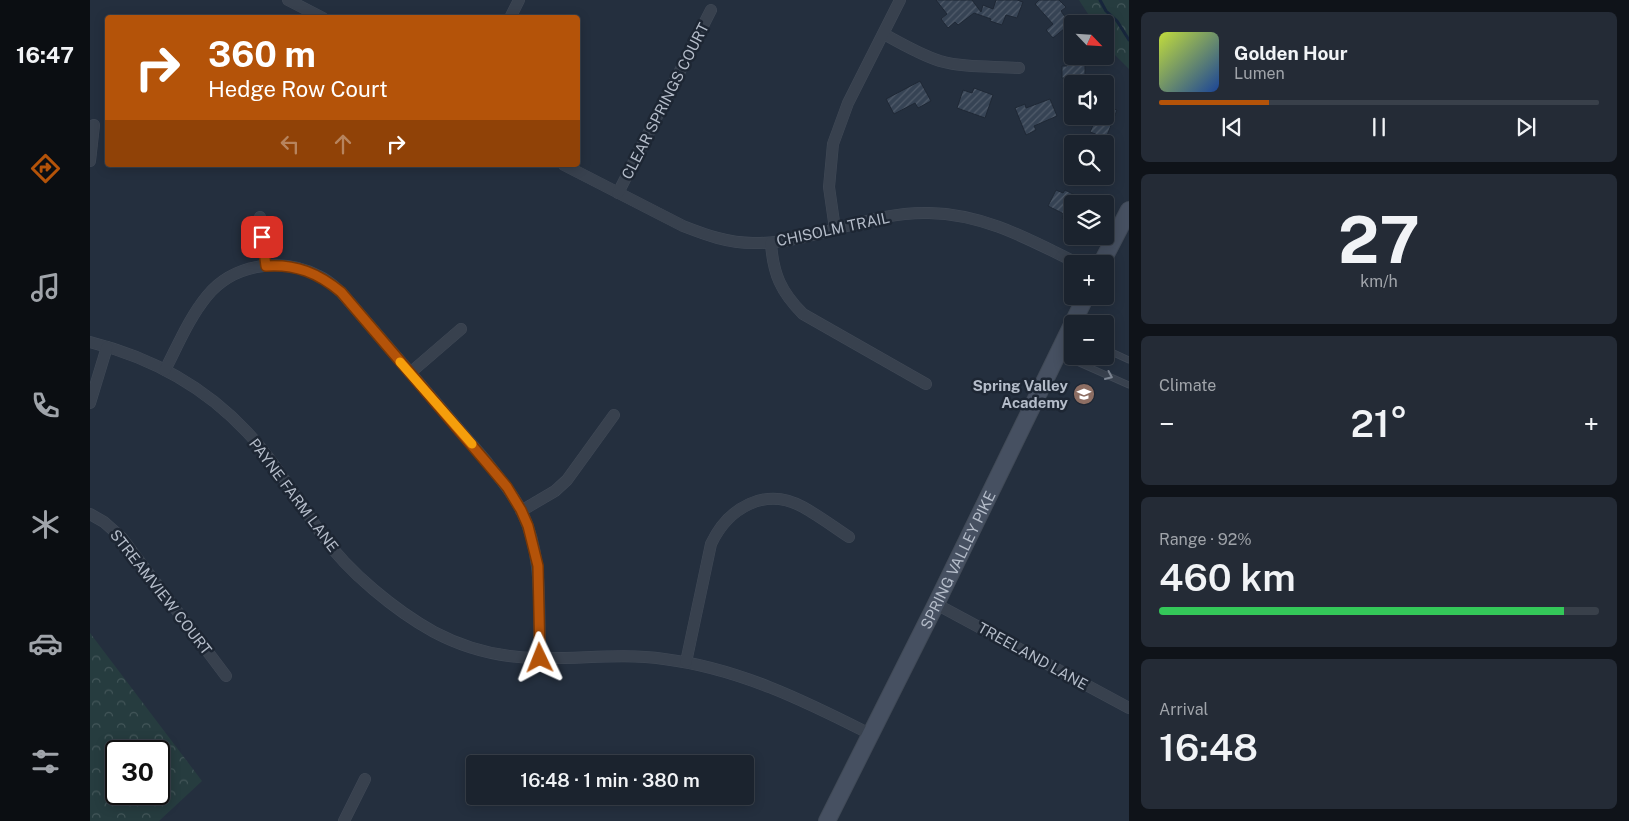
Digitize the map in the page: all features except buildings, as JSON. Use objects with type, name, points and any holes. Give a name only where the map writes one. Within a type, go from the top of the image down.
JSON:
[{"type":"street","points":[[288,0],[317,15]]},
{"type":"street","points":[[512,15],[519,0]]},
{"type":"street","points":[[835,229],[829,187],[834,144],[848,103],[900,0]]},
{"type":"street","name":"CLEAR SPRINGS COURT","points":[[618,193],[711,10]]},
{"type":"street","points":[[884,34],[940,61],[953,64],[1018,68]]},
{"type":"street","points":[[90,161],[94,125]]},
{"type":"street","name":"CHISOLM TRAIL","points":[[568,167],[683,226],[702,234],[735,242],[771,242],[800,238],[883,217],[928,213],[974,218],[1011,231],[1064,257]]},
{"type":"street","points":[[1107,255],[1128,214]]},
{"type":"street","points":[[260,217],[266,266]]},
{"type":"street","points":[[771,242],[772,257],[778,281],[792,303],[803,314],[926,384]]},
{"type":"street","points":[[166,370],[196,312],[208,296],[225,280],[240,272],[266,266],[291,266],[308,271],[329,282],[341,292],[502,481],[521,510],[528,526],[538,566],[540,658]]},
{"type":"street","points":[[410,372],[461,329]]},
{"type":"street","name":"PAYNE FARM LANE","points":[[90,342],[131,354],[166,370],[208,398],[248,433],[276,468],[336,553],[363,579],[402,610],[433,631],[470,647],[510,656],[540,658],[640,656],[686,662],[771,686],[870,734]]},
{"type":"street","name":"SPRING VALLEY PIKE","points":[[827,821],[1064,344]]},
{"type":"street","points":[[90,403],[107,346]]},
{"type":"street","points":[[521,510],[556,491],[567,480],[614,415]]},
{"type":"street","points":[[686,662],[711,544],[717,531],[732,514],[741,508],[757,502],[772,499],[783,500],[804,507],[849,537]]},
{"type":"street","name":"STREAMVIEW COURT","points":[[90,514],[104,522],[122,538],[226,676]]},
{"type":"street","name":"TREELAND LANE","points":[[936,604],[1129,708]]},
{"type":"street","points":[[344,821],[364,780]]},
{"type":"lane","points":[[1058,353],[1129,385]]},
{"type":"lane","points":[[1114,353],[1129,360]]},
{"type":"green space","points":[[1079,0],[1129,0],[1129,69],[1114,54],[1114,15],[1089,15]]},
{"type":"green space","points":[[90,633],[202,781],[159,821],[90,821]]},
{"type":"waterway","points":[[1100,0],[1106,11],[1117,21],[1129,40]]},
{"type":"slow traffic","points":[[400,362],[472,444]]},
{"type":"place","name":"Spring Valley Academy","points":[[1084,394]]},
{"type":"route","points":[[262,237],[266,266],[291,266],[308,271],[329,282],[341,292],[514,497],[528,526],[538,566],[540,658]]}]
